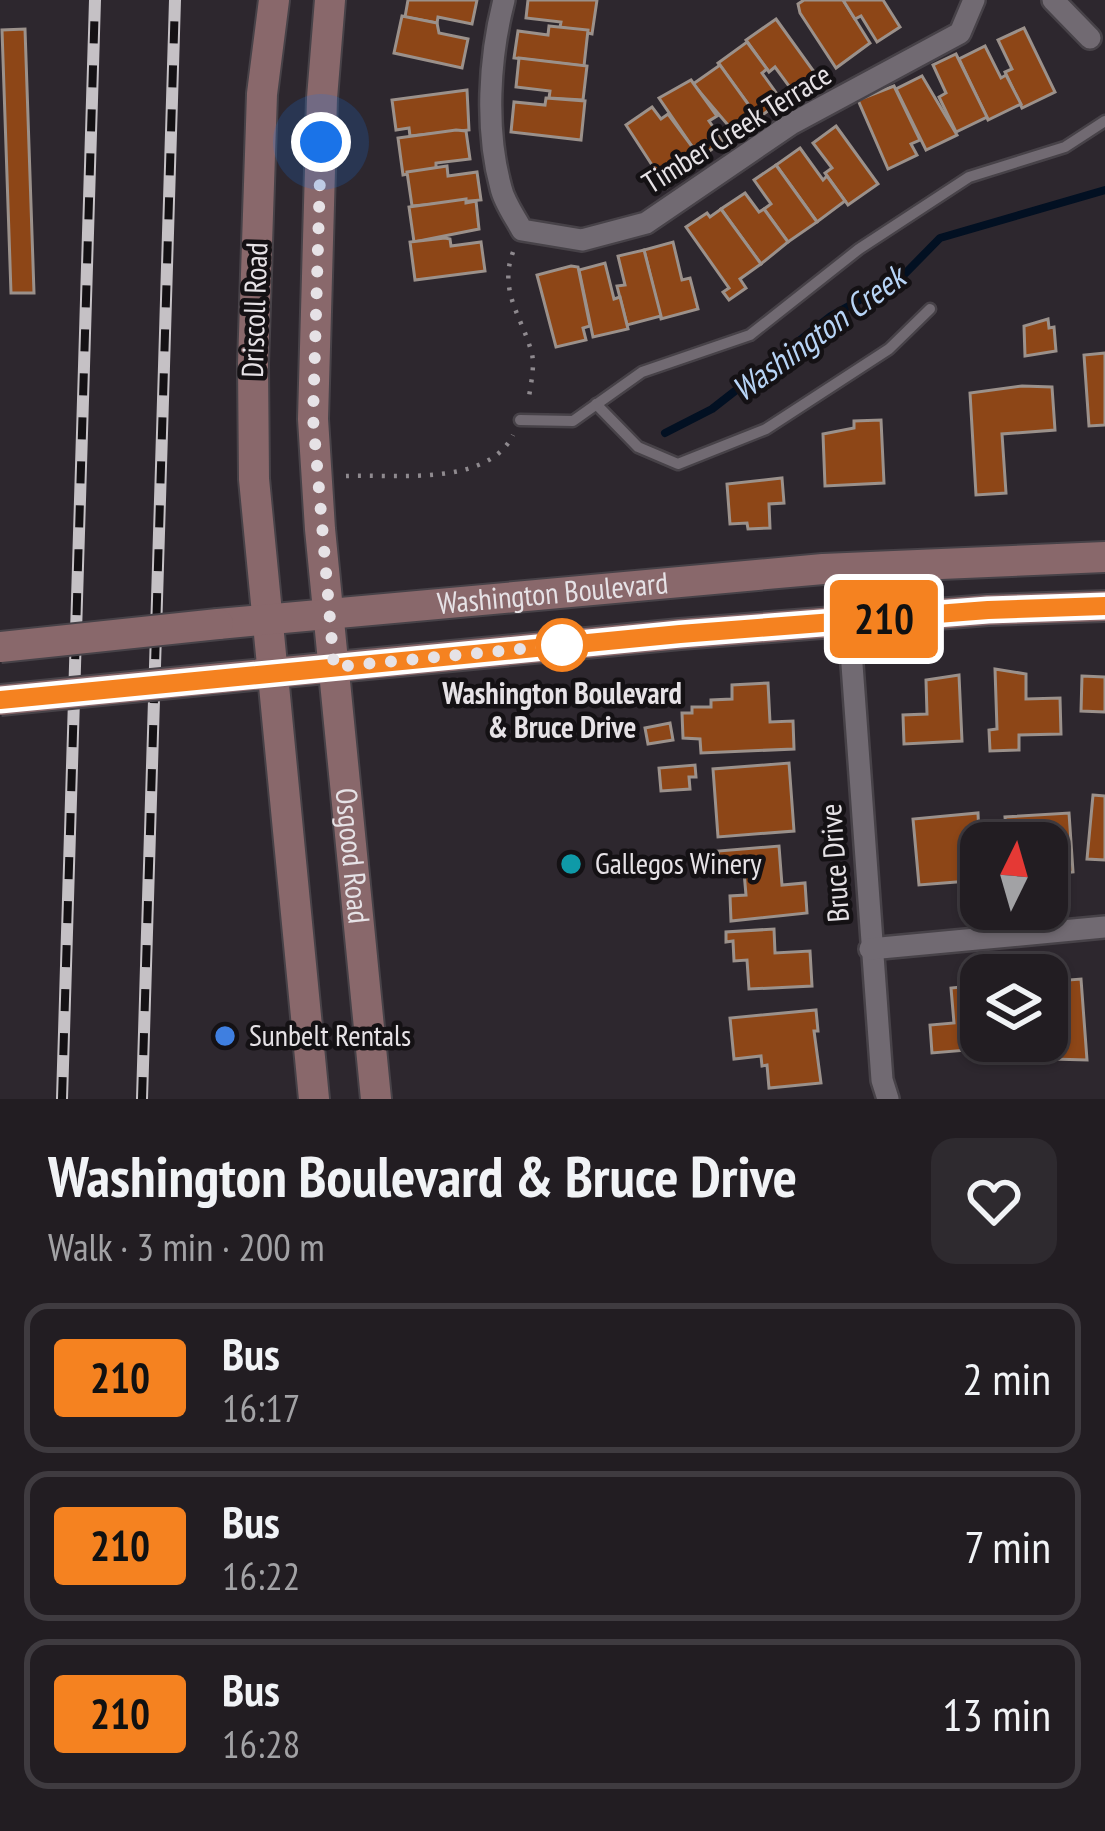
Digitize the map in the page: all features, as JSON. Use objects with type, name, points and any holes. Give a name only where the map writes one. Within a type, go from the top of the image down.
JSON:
[{"type":"main road","name":"Driscoll Road","points":[[267,620],[252,421],[262,94],[274,0]]},
{"type":"main road","name":"Driscoll Road","points":[[328,614],[314,400],[330,0]]},
{"type":"main road","name":"Washington Boulevard","points":[[0,646],[823,568],[1105,557]]},
{"type":"main road","name":"Washington Boulevard","points":[[0,700],[620,639],[988,610],[1105,606]]},
{"type":"main road","name":"Osgood Road","points":[[328,614],[376,1099]]},
{"type":"main road","name":"Osgood Road","points":[[267,620],[314,1099]]},
{"type":"street","points":[[504,0],[496,34],[492,121],[501,190],[522,230]]},
{"type":"street","name":"Timber Creek Terrace","points":[[522,230],[582,240],[646,223],[791,124],[960,33],[974,0]]},
{"type":"street","points":[[1053,0],[1090,38]]},
{"type":"street","name":"Bruce Drive","points":[[849,622],[870,949],[882,1080],[888,1099]]},
{"type":"street","points":[[870,949],[1105,927]]},
{"type":"lane","points":[[520,420],[573,421],[642,373],[750,334],[859,249],[969,176],[1065,147],[1105,121]]},
{"type":"lane","points":[[596,404],[638,447],[678,464],[766,429],[889,349],[930,309]]},
{"type":"path","points":[[316,476],[476,467],[507,447],[528,402],[533,358],[510,303],[507,268],[522,230]]},
{"type":"building","points":[[408,0],[477,0],[472,24],[405,17]]},
{"type":"building","points":[[528,0],[597,0],[592,34],[560,27],[561,22],[526,18]]},
{"type":"building","points":[[843,0],[870,43],[836,68],[800,13],[798,4]]},
{"type":"building","points":[[843,0],[883,0],[900,27],[877,42],[861,16],[855,19]]},
{"type":"building","points":[[402,16],[437,23],[439,33],[468,39],[462,68],[394,53]]},
{"type":"building","points":[[776,19],[817,76],[794,93],[775,67],[769,72],[746,40]]},
{"type":"building","points":[[549,26],[588,30],[584,66],[514,58],[518,31],[548,35]]},
{"type":"building","points":[[1024,28],[1055,92],[1022,108],[1005,72],[1012,69],[998,40]]},
{"type":"building","points":[[25,29],[34,293],[11,293],[2,30]]},
{"type":"building","points":[[747,42],[782,101],[758,118],[718,63]]},
{"type":"building","points":[[985,46],[1021,104],[988,120],[959,59]]},
{"type":"building","points":[[956,54],[987,117],[956,132],[939,97],[946,93],[933,65]]},
{"type":"building","points":[[519,58],[587,66],[583,100],[549,98],[550,91],[516,87]]},
{"type":"building","points":[[720,65],[761,122],[739,138],[693,84]]},
{"type":"building","points":[[922,76],[957,135],[926,150],[896,89]]},
{"type":"building","points":[[691,80],[717,116],[709,121],[723,141],[700,158],[659,98]]},
{"type":"building","points":[[894,86],[920,140],[911,144],[917,155],[888,169],[858,100]]},
{"type":"building","points":[[467,90],[469,130],[410,136],[409,128],[396,130],[392,100]]},
{"type":"building","points":[[546,98],[585,101],[581,140],[511,132],[514,102],[545,105]]},
{"type":"building","points":[[652,107],[661,119],[668,114],[702,160],[667,188],[626,125]]},
{"type":"building","points":[[836,126],[878,184],[848,205],[825,173],[832,168],[813,143]]},
{"type":"building","points":[[466,131],[470,159],[436,163],[436,168],[403,175],[398,138]]},
{"type":"building","points":[[800,148],[845,201],[817,222],[776,165]]},
{"type":"building","points":[[776,165],[817,222],[788,242],[764,209],[771,204],[754,180]]},
{"type":"building","points":[[447,166],[448,176],[477,172],[481,200],[412,206],[407,172]]},
{"type":"building","points":[[745,193],[759,212],[764,209],[788,242],[761,264],[721,209]]},
{"type":"building","points":[[466,199],[466,203],[476,201],[479,229],[414,242],[409,207]]},
{"type":"building","points":[[721,209],[761,264],[740,279],[746,288],[729,300],[723,292],[729,288],[686,227]]},
{"type":"building","points":[[445,238],[451,246],[481,242],[485,271],[415,280],[410,242]]},
{"type":"building","points":[[673,242],[682,280],[690,278],[698,309],[661,319],[644,250]]},
{"type":"building","points":[[644,250],[661,316],[627,325],[617,286],[625,285],[618,256]]},
{"type":"building","points":[[605,263],[628,329],[593,337],[579,270]]},
{"type":"building","points":[[578,267],[590,326],[583,328],[586,340],[556,347],[537,275]]},
{"type":"building","points":[[1048,319],[1049,328],[1054,327],[1056,351],[1025,356],[1024,326]]},
{"type":"building","points":[[1105,353],[1105,425],[1089,426],[1084,355]]},
{"type":"building","points":[[1052,387],[1055,430],[1002,434],[1006,493],[976,495],[970,393]]},
{"type":"building","points":[[881,420],[884,483],[825,486],[823,434],[854,428],[854,421]]},
{"type":"building","points":[[782,478],[784,503],[769,504],[770,528],[730,524],[727,484]]},
{"type":"building","points":[[995,669],[1026,674],[1026,699],[1060,698],[1061,734],[1019,735],[1019,750],[990,751],[989,730],[997,729]]},
{"type":"building","points":[[959,675],[962,741],[904,744],[903,715],[927,714],[926,680]]},
{"type":"building","points":[[1082,676],[1105,677],[1105,712],[1081,711]]},
{"type":"building","points":[[768,683],[770,722],[793,721],[794,749],[701,753],[700,739],[683,738],[682,713],[692,713],[692,707],[711,707],[711,700],[732,699],[732,685]]},
{"type":"building","points":[[670,723],[673,740],[648,744],[645,728]]},
{"type":"building","points":[[789,763],[794,831],[718,837],[713,769]]},
{"type":"building","points":[[695,765],[690,789],[661,791],[659,768]]},
{"type":"building","points":[[1093,795],[1105,796],[1105,860],[1087,859]]},
{"type":"building","points":[[978,813],[978,822],[960,822],[960,882],[919,885],[913,819]]},
{"type":"building","points":[[1069,813],[1073,872],[1068,872],[1068,822],[1005,822],[1005,817]]},
{"type":"building","points":[[779,846],[782,885],[805,883],[807,913],[731,921],[730,896],[746,895],[744,872],[720,875],[718,851]]},
{"type":"building","points":[[774,929],[775,953],[810,951],[812,986],[749,989],[747,960],[734,961],[733,941],[726,942],[726,932]]},
{"type":"building","points":[[1081,979],[1087,1060],[1068,1059],[1068,980]]},
{"type":"building","points":[[960,987],[960,1051],[932,1053],[930,1025],[954,1023],[951,988]]},
{"type":"building","points":[[816,1010],[821,1083],[769,1088],[767,1065],[762,1066],[761,1056],[734,1059],[730,1018]]},
{"type":"waterway","name":"Washington Creek","points":[[665,433],[712,409],[831,316],[865,297],[888,291],[940,238],[1105,190]]},
{"type":"railway","points":[[62,1099],[95,0]]},
{"type":"railway","points":[[142,1099],[175,0]]},
{"type":"bus line","name":"210","points":[[0,700],[680,634],[988,610],[1105,606]]},
{"type":"place","name":"Washington Boulevard & Bruce Drive","points":[[562,645]]},
{"type":"place","name":"Gallegos Winery","points":[[571,864]]},
{"type":"place","name":"Sunbelt Rentals","points":[[225,1036]]},
{"type":"route","points":[[321,142],[313,418],[334,667],[562,645]]}]
